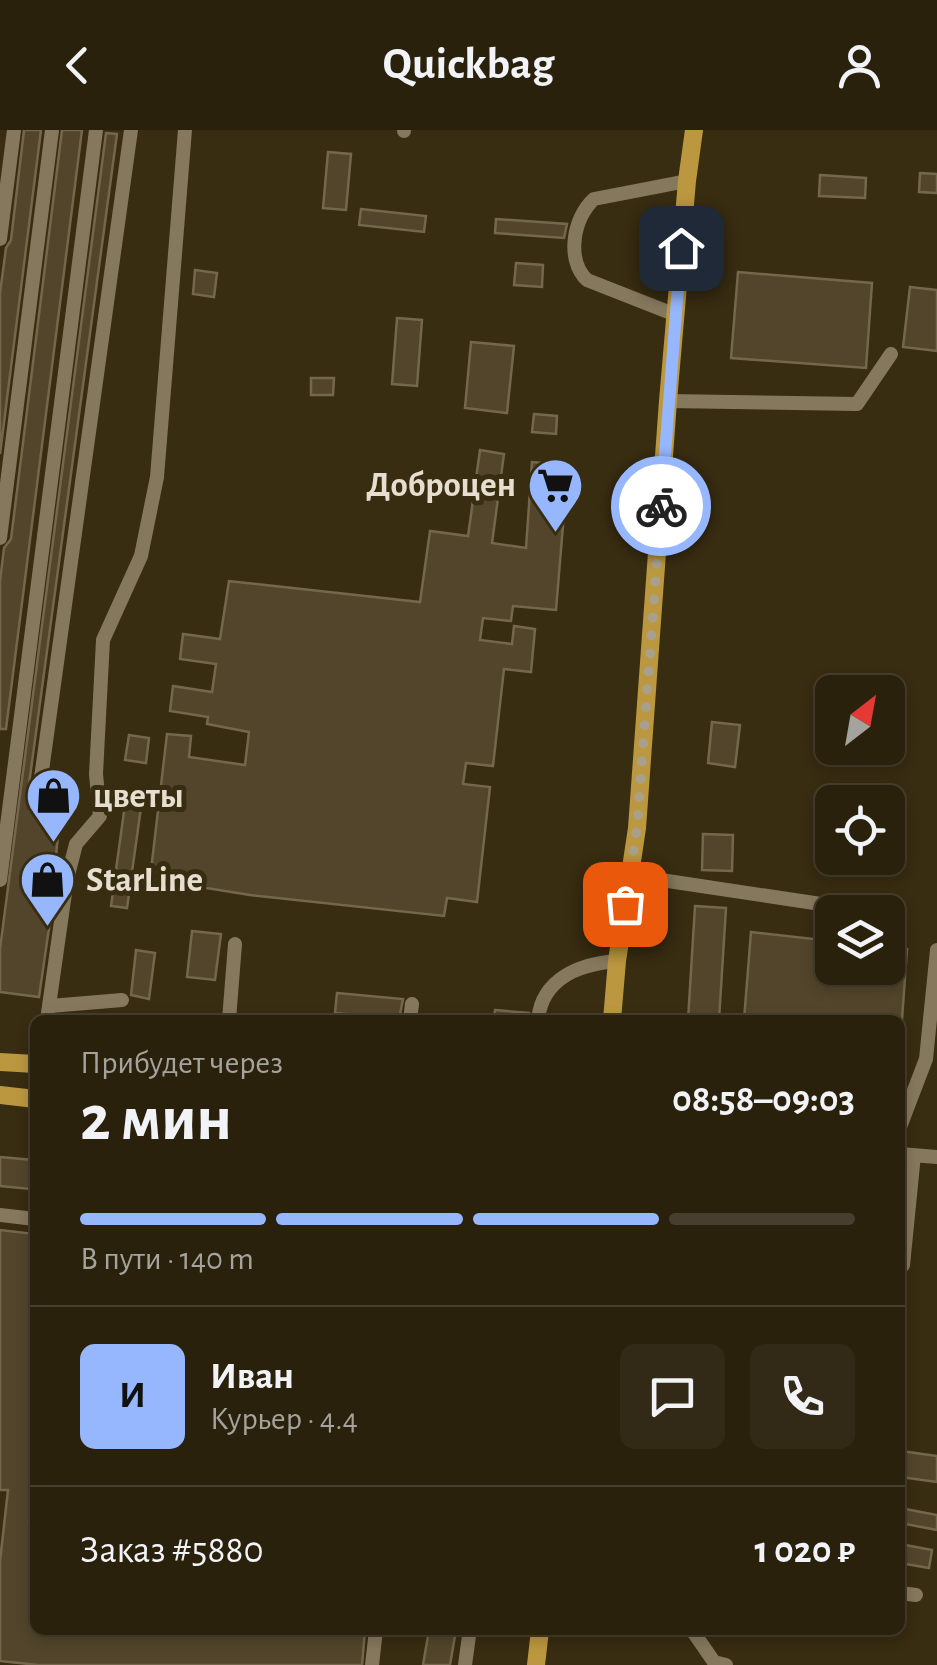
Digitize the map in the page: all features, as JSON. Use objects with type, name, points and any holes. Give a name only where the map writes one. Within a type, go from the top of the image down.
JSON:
[{"type":"main road","points":[[612,1015],[637,828],[668,402],[686,182],[694,130]]},
{"type":"main road","points":[[0,1062],[30,1064]]},
{"type":"main road","points":[[0,1095],[30,1098]]},
{"type":"main road","points":[[536,1665],[539,1635]]},
{"type":"street","points":[[0,239],[14,130]]},
{"type":"street","points":[[0,538],[52,130]]},
{"type":"street","points":[[0,880],[96,130]]},
{"type":"street","points":[[40,785],[131,130]]},
{"type":"street","points":[[122,1000],[48,1013],[76,844],[100,816],[96,774],[102,640],[140,556],[157,476],[185,130]]},
{"type":"street","points":[[676,315],[587,280],[578,272],[574,260],[578,220],[594,200],[686,182]]},
{"type":"street","points":[[668,402],[856,404],[891,354]]},
{"type":"street","points":[[628,875],[815,903]]},
{"type":"street","points":[[229,1015],[235,944]]},
{"type":"street","points":[[905,1114],[926,1059],[937,950]]},
{"type":"street","points":[[538,1015],[539,1006],[556,980],[588,964],[617,961]]},
{"type":"street","points":[[411,1015],[412,1004]]},
{"type":"street","points":[[905,1210],[907,1154],[937,1157]]},
{"type":"street","points":[[0,1215],[30,1218]]},
{"type":"street","points":[[372,1665],[375,1635]]},
{"type":"street","points":[[695,1635],[714,1662],[726,1665]]},
{"type":"street","points":[[465,1665],[469,1636]]},
{"type":"building","points":[[24,130],[41,130],[0,454],[0,293],[6,248],[11,240]]},
{"type":"building","points":[[62,130],[82,130],[6,729],[0,729],[0,581],[4,548],[11,539]]},
{"type":"building","points":[[106,133],[117,134],[29,784],[33,796],[62,800],[57,873],[39,997],[0,992],[0,949]]},
{"type":"building","points":[[328,152],[351,154],[346,210],[323,208]]},
{"type":"building","points":[[920,173],[937,174],[937,193],[919,192]]},
{"type":"building","points":[[820,175],[866,178],[865,198],[819,196]]},
{"type":"building","points":[[361,209],[426,216],[424,232],[359,225]]},
{"type":"building","points":[[496,219],[567,224],[564,238],[495,233]]},
{"type":"building","points":[[516,263],[543,265],[542,287],[514,285]]},
{"type":"building","points":[[195,270],[217,273],[214,297],[193,294]]},
{"type":"building","points":[[738,272],[872,283],[866,368],[731,358]]},
{"type":"building","points":[[910,287],[937,290],[937,351],[903,347]]},
{"type":"building","points":[[397,318],[422,320],[417,386],[392,384]]},
{"type":"building","points":[[471,342],[514,346],[507,413],[465,408]]},
{"type":"building","points":[[311,378],[334,378],[333,395],[311,395]]},
{"type":"building","points":[[534,414],[557,416],[556,434],[532,432]]},
{"type":"building","points":[[480,450],[504,454],[492,543],[526,548],[532,462],[568,465],[556,610],[513,606],[511,621],[483,618],[480,640],[512,644],[514,626],[535,629],[531,672],[504,669],[493,766],[466,763],[463,784],[490,787],[477,902],[447,898],[444,916],[250,895],[150,879],[167,734],[191,736],[189,757],[245,765],[249,732],[207,724],[208,717],[170,711],[173,686],[212,692],[216,664],[180,659],[183,634],[220,639],[229,581],[420,602],[430,531],[468,536]]},
{"type":"building","points":[[712,722],[740,725],[735,767],[708,763]]},
{"type":"building","points":[[129,735],[149,738],[146,763],[125,760]]},
{"type":"building","points":[[127,790],[143,793],[127,908],[111,906]]},
{"type":"building","points":[[703,834],[733,835],[732,871],[702,870]]},
{"type":"building","points":[[695,906],[726,908],[719,1015],[688,1015]]},
{"type":"building","points":[[192,931],[221,934],[215,980],[187,977]]},
{"type":"building","points":[[751,932],[815,939],[815,985],[904,985],[902,1015],[744,1015]]},
{"type":"building","points":[[136,950],[155,953],[149,999],[131,995]]},
{"type":"building","points":[[337,993],[403,999],[400,1015],[335,1013]]},
{"type":"building","points":[[495,1010],[529,1013],[529,1015],[494,1015]]},
{"type":"building","points":[[0,1157],[30,1160],[30,1189],[0,1186]]},
{"type":"building","points":[[0,1230],[30,1233],[30,1635],[365,1635],[362,1665],[38,1665],[0,1661],[0,1561],[8,1490],[0,1490]]},
{"type":"building","points":[[905,1452],[937,1456],[937,1482],[905,1478]]},
{"type":"building","points":[[905,1509],[937,1515],[937,1530],[905,1524]]},
{"type":"building","points":[[905,1545],[932,1550],[929,1568],[905,1564]]},
{"type":"building","points":[[428,1635],[455,1635],[450,1665],[423,1665]]},
{"type":"way so far","points":[[625,904],[637,828],[661,506]]},
{"type":"place","name":"Доброцен","points":[[555,534]]},
{"type":"place","name":"цветы","points":[[54,845]]},
{"type":"place","name":"StarLine","points":[[47,929]]},
{"type":"route","points":[[661,506],[681,248]]}]
